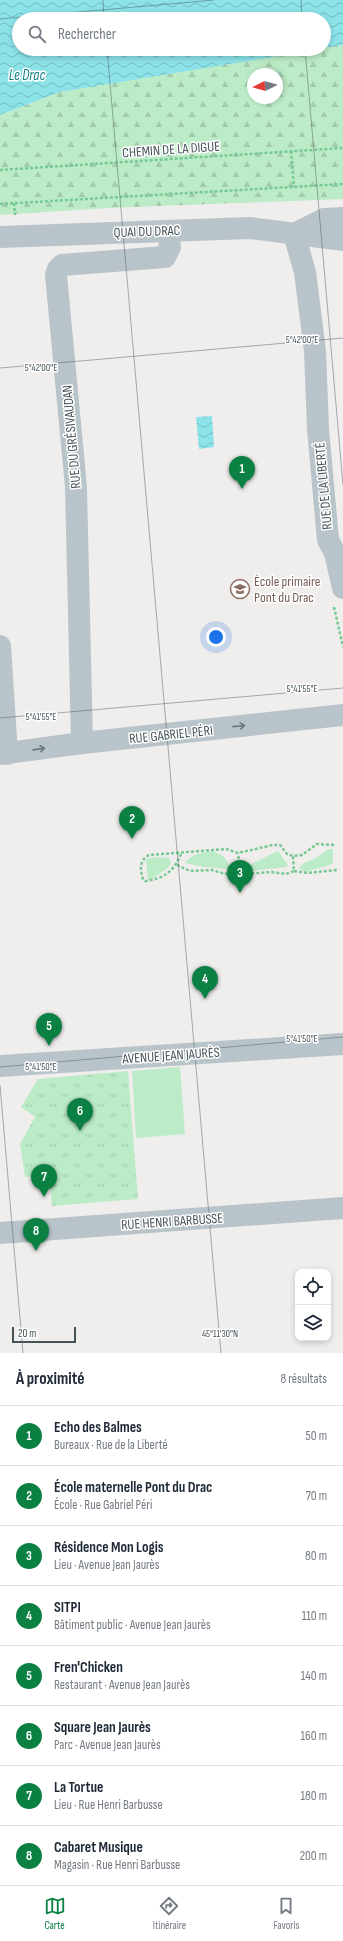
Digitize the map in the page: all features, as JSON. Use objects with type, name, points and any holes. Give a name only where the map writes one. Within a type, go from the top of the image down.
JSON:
[{"type":"street","points":[[294,234],[324,219],[343,218]]},
{"type":"street","name":"QUAI DU DRAC","points":[[0,237],[250,228],[343,240]]},
{"type":"street","name":"RUE DU GRÉSIVAUDAN","points":[[82,743],[76,487],[56,275],[58,269],[62,265],[165,257],[170,247],[168,231]]},
{"type":"street","name":"RUE DE LA LIBERTÉ","points":[[294,234],[292,274],[298,318],[318,429],[336,553],[343,588]]},
{"type":"street","points":[[0,646],[3,754]]},
{"type":"street","name":"RUE GABRIEL PÉRI","points":[[3,754],[82,743],[343,715]]},
{"type":"street","name":"AVENUE JEAN JAURÈS","points":[[0,1066],[343,1044]]},
{"type":"street","name":"RUE HENRI BARBUSSE","points":[[0,1233],[343,1208]]},
{"type":"path","name":"CHEMIN DE LA DIGUE","points":[[0,170],[343,148]]},
{"type":"path","points":[[291,152],[294,187]]},
{"type":"path","points":[[0,204],[343,184]]},
{"type":"path","points":[[14,203],[14,210]]},
{"type":"path","points":[[181,854],[177,865],[171,871],[153,880],[145,881],[141,872],[141,864],[144,858],[149,855],[181,854],[206,850],[226,849],[238,853],[273,845],[280,845],[287,854],[293,856],[302,855],[317,844],[334,845]]},
{"type":"path","points":[[238,853],[240,867],[245,874],[250,875],[271,872],[286,874],[294,871],[307,874],[337,870]]},
{"type":"path","points":[[293,856],[294,871]]},
{"type":"path","points":[[177,865],[190,871],[212,870],[225,874],[235,871],[240,867]]},
{"type":"green space","points":[[343,45],[343,199],[108,208],[0,215],[0,115],[60,92],[277,56],[331,56],[331,47]]},
{"type":"green space","points":[[330,849],[333,849],[333,863],[330,865],[305,872],[299,868],[305,863]]},
{"type":"green space","points":[[213,851],[225,859],[230,867],[229,869],[203,867],[185,863],[194,855]]},
{"type":"green space","points":[[278,851],[288,865],[286,867],[252,871],[247,870],[247,866]]},
{"type":"green space","points":[[157,857],[169,858],[171,862],[169,867],[151,880],[148,880],[146,860]]},
{"type":"green space","points":[[180,1067],[185,1134],[136,1138],[132,1071]]},
{"type":"green space","points":[[128,1071],[138,1199],[52,1206],[49,1175],[25,1177],[20,1144],[35,1117],[21,1107],[38,1079]]},
{"type":"water","name":"Le Drac","points":[[0,0],[343,0],[343,45],[331,47],[331,12],[12,12],[12,56],[279,56],[60,92],[0,115]]},
{"type":"water","points":[[212,416],[214,447],[199,449],[196,417]]},
{"type":"place","name":"Echo des Balmes","points":[[242,489]]},
{"type":"place","name":"École primaire Pont du Drac","points":[[240,589]]},
{"type":"place","name":"École maternelle Pont du Drac","points":[[132,839]]},
{"type":"place","name":"Résidence Mon Logis","points":[[240,893]]},
{"type":"place","name":"SITPI","points":[[205,999]]},
{"type":"place","name":"Fren'Chicken","points":[[49,1046]]},
{"type":"place","name":"Square Jean Jaurès","points":[[80,1131]]},
{"type":"place","name":"La Tortue","points":[[44,1197]]},
{"type":"place","name":"Cabaret Musique","points":[[36,1251]]}]
